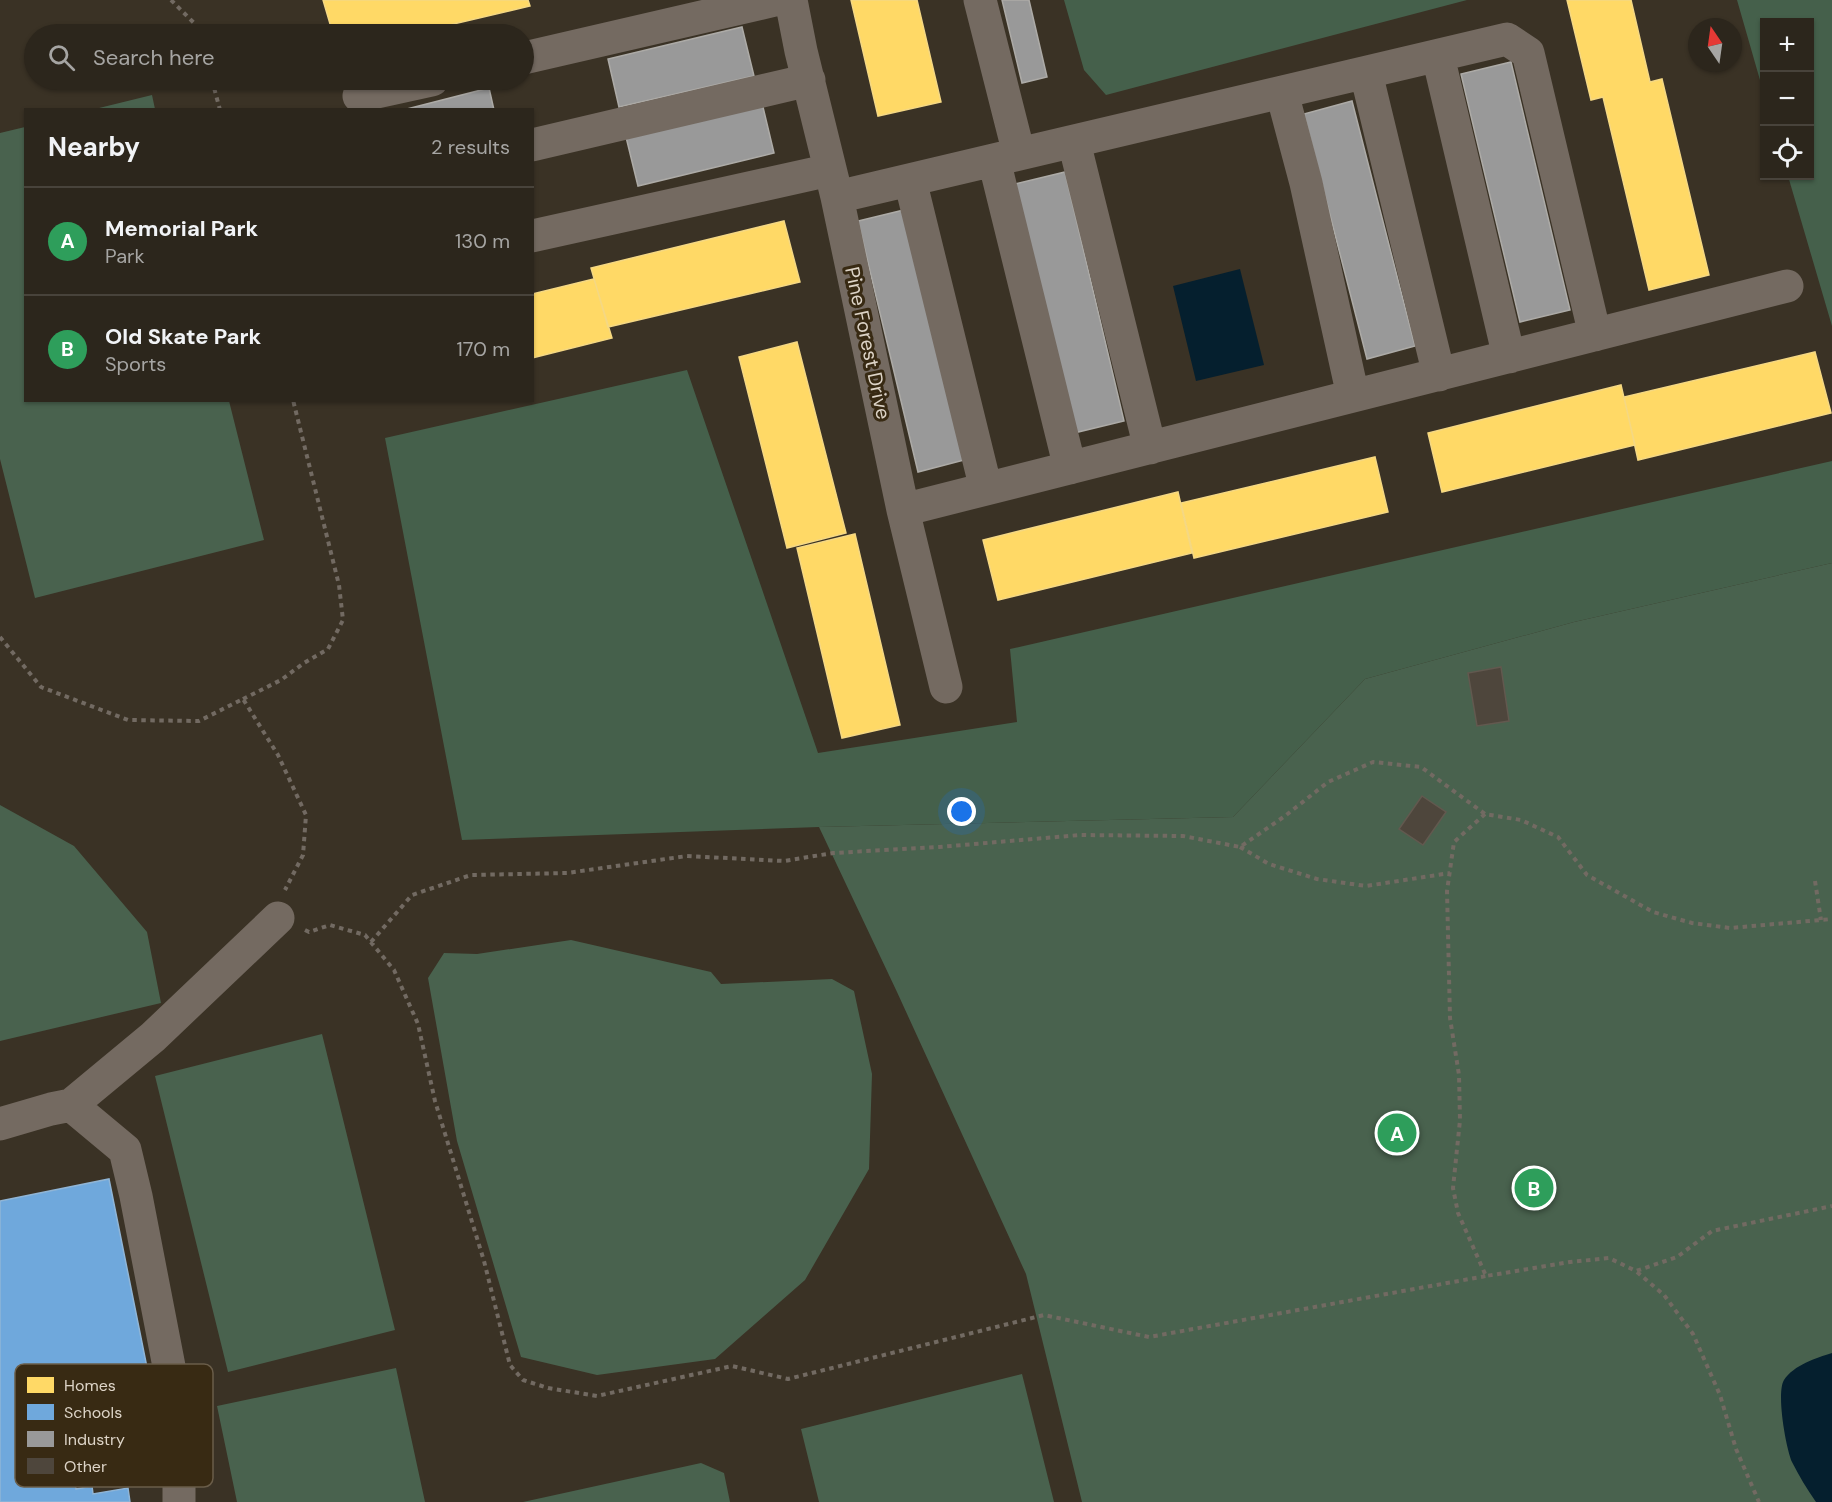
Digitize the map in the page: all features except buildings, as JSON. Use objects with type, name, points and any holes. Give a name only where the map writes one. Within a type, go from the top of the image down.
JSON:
[{"type":"street","points":[[534,56],[775,0]]},
{"type":"street","name":"Pine Forest Drive","points":[[790,0],[833,184],[903,510],[946,687]]},
{"type":"street","points":[[980,0],[1007,157],[1070,468]]},
{"type":"street","points":[[534,236],[833,184],[910,180],[1507,39],[1528,53],[1595,335]]},
{"type":"street","points":[[1438,56],[1509,357]]},
{"type":"street","points":[[1366,73],[1439,375]]},
{"type":"street","points":[[534,145],[809,80]]},
{"type":"street","points":[[359,96],[386,90]]},
{"type":"street","points":[[1282,93],[1306,183],[1353,396]]},
{"type":"street","points":[[1074,142],[1150,448]]},
{"type":"street","points":[[910,180],[986,489]]},
{"type":"street","points":[[903,510],[1787,286]]},
{"type":"street","points":[[0,1124],[71,1105],[153,1038],[278,918]]},
{"type":"street","points":[[71,1105],[125,1150],[169,1364]]},
{"type":"path","points":[[171,0],[195,24]]},
{"type":"path","points":[[215,90],[219,108]]},
{"type":"path","points":[[0,637],[41,687],[128,720],[199,721],[281,680],[328,649],[343,620],[339,585],[293,402]]},
{"type":"path","points":[[243,699],[278,755],[306,815],[303,855],[282,895],[278,918],[309,932],[330,925],[365,935],[394,970],[418,1024],[435,1101],[484,1261],[510,1365],[523,1380],[548,1388],[597,1396],[732,1366],[789,1380],[1044,1315],[1149,1337],[1486,1276],[1610,1258],[1636,1271],[1664,1295],[1693,1334],[1720,1395],[1736,1449],[1759,1502]]},
{"type":"path","points":[[1240,847],[1285,816],[1328,782],[1373,762],[1420,766],[1485,814],[1521,820],[1558,837],[1587,875],[1653,912],[1692,923],[1730,928],[1832,919]]},
{"type":"path","points":[[1485,814],[1454,842],[1447,891],[1450,1018],[1459,1075],[1460,1098],[1453,1188],[1458,1213],[1486,1276]]},
{"type":"path","points":[[371,942],[412,895],[471,875],[567,873],[687,856],[784,861],[833,853],[1080,835],[1183,836],[1240,847],[1269,864],[1317,879],[1366,886],[1450,873]]},
{"type":"path","points":[[1815,881],[1821,920]]},
{"type":"path","points":[[1636,1271],[1677,1257],[1712,1231],[1832,1206]]},
{"type":"green space","points":[[1064,0],[1467,0],[1106,95],[1084,70]]},
{"type":"green space","points":[[1737,0],[1832,0],[1832,326],[1789,180],[1814,180],[1814,18],[1760,18],[1760,80]]},
{"type":"green space","points":[[152,95],[155,108],[99,108]]},
{"type":"green space","points":[[24,127],[24,402],[229,402],[264,540],[35,598],[0,459],[0,133]]},
{"type":"green space","points":[[687,370],[818,753],[1017,722],[1010,649],[1832,461],[1832,563],[1574,622],[1365,679],[1233,817],[819,827],[462,840],[385,438]]},
{"type":"green space","points":[[1832,563],[1832,1502],[1082,1502],[1026,1274],[819,827],[1233,817],[1365,679],[1574,622]]},
{"type":"green space","points":[[0,805],[74,846],[147,932],[161,1003],[0,1041]]},
{"type":"green space","points":[[571,940],[711,972],[721,984],[832,979],[854,991],[872,1074],[869,1169],[805,1280],[715,1359],[597,1375],[521,1357],[457,1141],[428,978],[444,953],[477,954]]},
{"type":"green space","points":[[322,1034],[395,1330],[228,1372],[155,1076]]},
{"type":"green space","points":[[396,1368],[425,1502],[237,1502],[217,1406]]},
{"type":"green space","points":[[1022,1374],[1054,1502],[819,1502],[801,1429]]},
{"type":"green space","points":[[701,1463],[724,1473],[730,1502],[523,1502]]},
{"type":"water","points":[[1240,269],[1264,365],[1196,381],[1173,286]]},
{"type":"water","points":[[1832,1353],[1832,1502],[1816,1502],[1792,1462],[1783,1421],[1781,1396],[1784,1380],[1793,1370]]},
{"type":"place","name":"Memorial Park","points":[[1397,1133]]},
{"type":"place","name":"Old Skate Park","points":[[1534,1188]]}]
